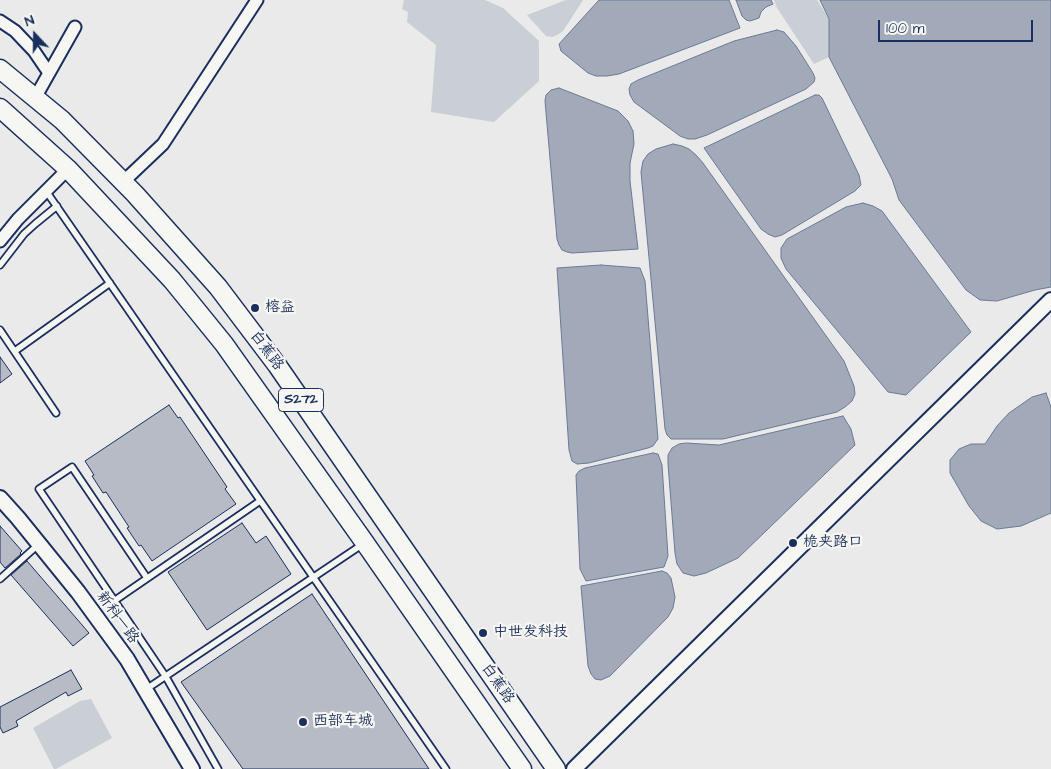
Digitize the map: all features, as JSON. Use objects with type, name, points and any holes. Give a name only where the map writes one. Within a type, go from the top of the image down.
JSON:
[{"type":"main road","name":"白蕉路","points":[[0,69],[62,120],[136,194],[218,288],[277,365],[556,769]]},
{"type":"main road","name":"白蕉路","points":[[0,108],[68,169],[172,280],[224,344],[522,769]]},
{"type":"street","points":[[123,182],[163,144],[257,0]]},
{"type":"street","points":[[0,21],[15,31],[34,51],[49,73]]},
{"type":"street","points":[[35,98],[75,27]]},
{"type":"street","points":[[0,241],[18,219],[68,169]]},
{"type":"street","points":[[575,768],[1051,300]]},
{"type":"street","name":"新科一路","points":[[0,498],[78,592],[127,659],[192,769]]},
{"type":"lane","points":[[46,190],[446,769]]},
{"type":"lane","points":[[0,265],[24,234],[57,206]]},
{"type":"lane","points":[[15,352],[110,283]]},
{"type":"lane","points":[[0,330],[56,414]]},
{"type":"lane","points":[[147,578],[72,467],[39,489],[166,677],[218,769]]},
{"type":"lane","points":[[114,601],[260,501]]},
{"type":"lane","points":[[145,690],[365,543]]},
{"type":"lane","points":[[0,579],[39,544]]},
{"type":"shaded area","points":[[404,0],[485,0],[503,8],[539,41],[539,81],[494,122],[431,112],[436,45],[407,22],[408,12],[402,9]]},
{"type":"shaded area","points":[[566,0],[583,0],[562,32],[552,37],[546,36],[527,15]]},
{"type":"shaded area","points":[[774,0],[817,0],[829,19],[829,57],[814,64],[777,8]]},
{"type":"shaded area","points":[[91,699],[112,738],[54,769],[33,728],[80,701]]},
{"type":"water","points":[[599,0],[729,0],[740,28],[619,74],[596,76],[588,73],[561,51],[559,44]]},
{"type":"water","points":[[736,0],[771,0],[773,4],[761,12],[759,18],[750,21],[742,16]]},
{"type":"water","points":[[820,0],[1051,0],[1051,287],[997,301],[980,300],[966,290],[899,200],[892,179],[829,57],[829,19]]},
{"type":"water","points":[[777,30],[784,32],[796,46],[813,73],[814,82],[806,89],[707,135],[695,139],[680,136],[634,102],[630,95],[629,89],[631,84],[638,80],[734,41]]},
{"type":"water","points":[[559,88],[618,111],[628,121],[633,131],[634,144],[630,163],[630,181],[638,249],[572,253],[562,250],[559,245],[545,101],[546,95],[551,90]]},
{"type":"water","points":[[815,95],[819,95],[822,98],[859,175],[861,185],[855,191],[782,235],[775,237],[761,229],[704,148]]},
{"type":"water","points":[[673,144],[689,149],[703,163],[844,361],[854,386],[855,394],[852,401],[845,407],[837,412],[723,439],[671,439],[667,435],[641,172],[643,161],[648,154],[656,149]]},
{"type":"water","points":[[863,203],[882,211],[971,332],[906,395],[888,392],[786,269],[781,258],[781,248],[787,239],[846,207]]},
{"type":"water","points":[[601,265],[640,268],[645,281],[658,439],[653,446],[648,448],[589,463],[577,464],[572,461],[569,450],[557,268]]},
{"type":"water","points":[[1046,393],[1051,407],[1051,513],[1021,526],[997,529],[981,521],[969,506],[950,473],[950,460],[959,449],[971,444],[985,444],[997,426],[1009,413],[1032,397]]},
{"type":"water","points":[[843,416],[851,429],[855,445],[738,558],[706,573],[694,576],[683,573],[677,564],[675,553],[668,464],[668,455],[672,448],[686,443],[719,445]]},
{"type":"water","points":[[653,453],[658,454],[662,465],[668,556],[664,567],[586,581],[580,569],[576,475],[585,468]]},
{"type":"water","points":[[662,571],[671,578],[675,597],[673,608],[668,617],[610,676],[601,680],[595,679],[588,666],[581,586]]},
{"type":"building","points":[[0,357],[12,374],[0,383]]},
{"type":"building","points":[[169,405],[178,418],[180,417],[227,487],[225,489],[236,504],[152,561],[127,528],[129,527],[106,492],[103,493],[85,461]]},
{"type":"building","points":[[242,523],[256,543],[266,536],[291,574],[207,630],[168,572]]},
{"type":"building","points":[[0,526],[22,551],[5,568],[0,562]]},
{"type":"building","points":[[27,561],[89,633],[73,646],[11,575]]},
{"type":"building","points":[[312,594],[429,769],[243,769],[181,682]]},
{"type":"building","points":[[71,670],[82,689],[68,696],[66,692],[16,721],[18,726],[3,733],[0,727],[0,707]]},
{"type":"place","name":"榕益","points":[[255,308]]},
{"type":"place","name":"桅夹路口","points":[[793,543]]},
{"type":"place","name":"中世发科技","points":[[483,633]]},
{"type":"place","name":"西部车城","points":[[303,722]]}]
